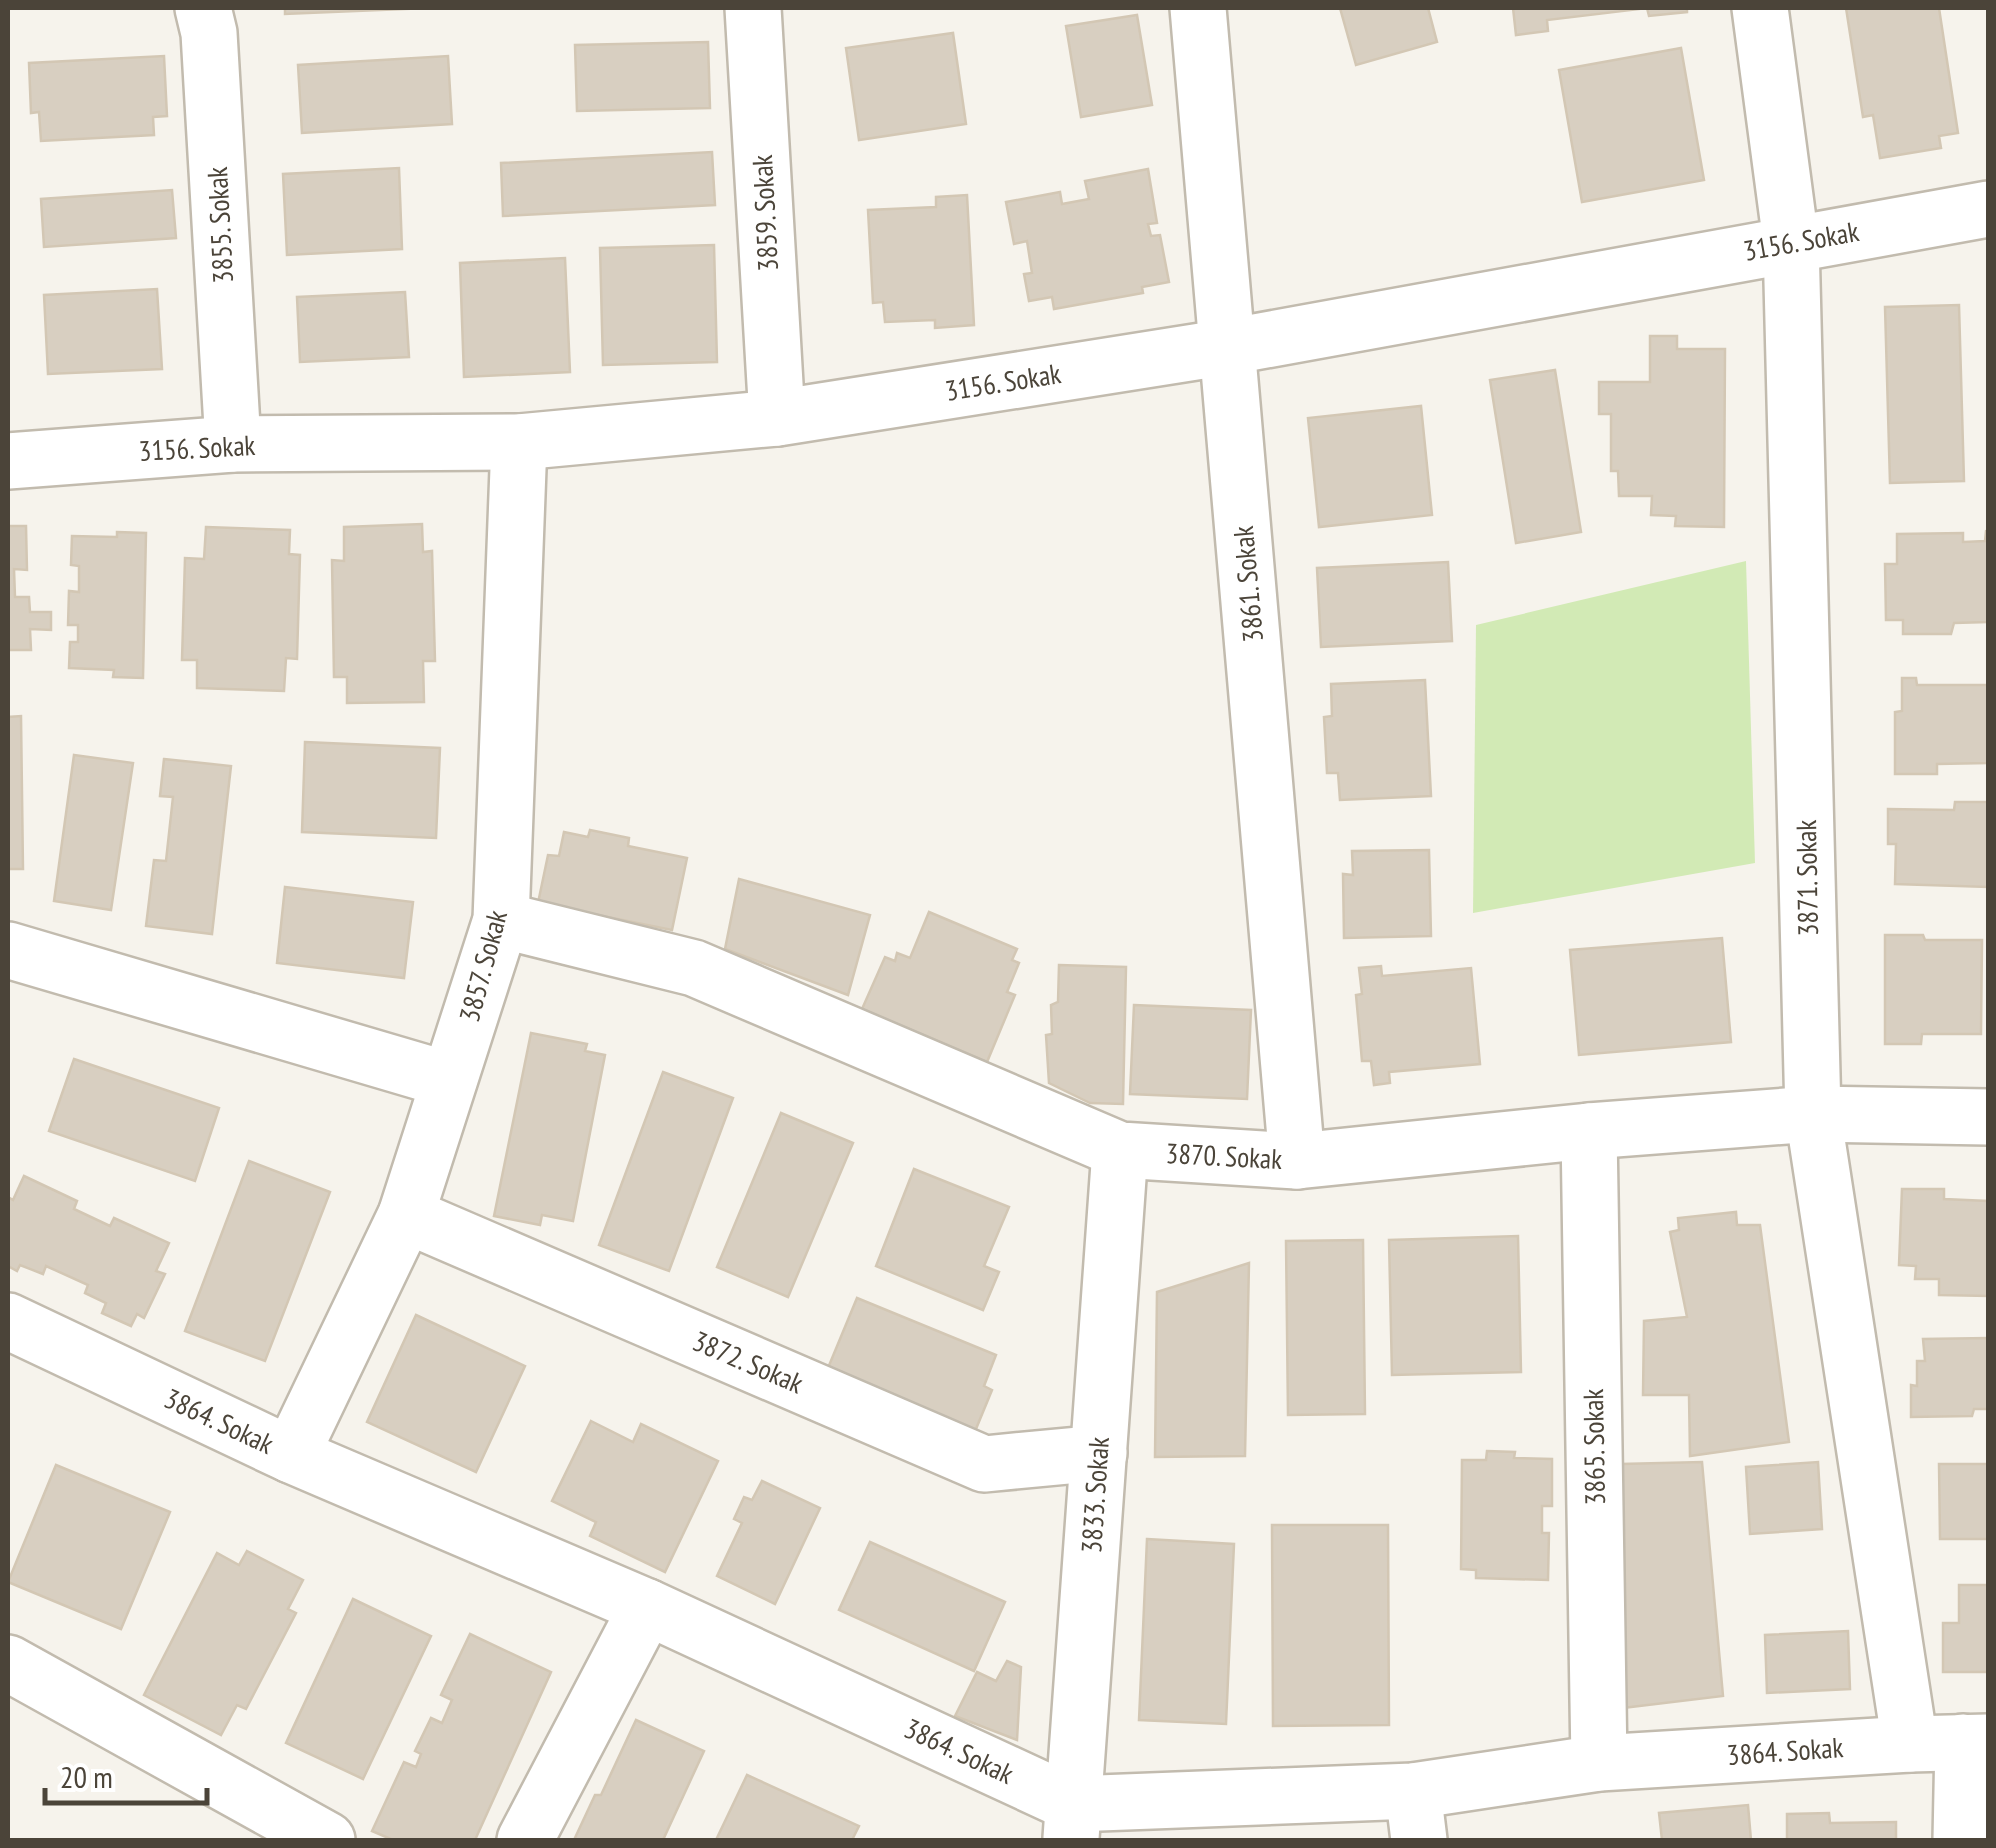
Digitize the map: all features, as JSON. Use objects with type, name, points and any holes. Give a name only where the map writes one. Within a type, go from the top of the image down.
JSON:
[{"type":"street","name":"3855. Sokak","points":[[204,8],[209,32],[232,444]]},
{"type":"street","name":"3859. Sokak","points":[[752,8],[778,418]]},
{"type":"street","name":"3861. Sokak","points":[[1198,8],[1297,1160]]},
{"type":"street","name":"3871. Sokak","points":[[1760,8],[1791,242],[1814,1114],[1954,1742],[1961,1840]]},
{"type":"street","name":"3156. Sokak","points":[[8,462],[232,444],[519,442],[778,418],[1227,347],[1988,209]]},
{"type":"street","name":"3857. Sokak","points":[[291,1455],[406,1215],[501,920],[519,442]]},
{"type":"street","name":"3870. Sokak","points":[[501,920],[694,968],[1120,1150],[1297,1160],[1589,1131],[1814,1114],[1988,1116]]},
{"type":"street","points":[[8,950],[450,1080]]},
{"type":"street","name":"3865. Sokak","points":[[1589,1131],[1599,1763]]},
{"type":"street","name":"3833. Sokak","points":[[1072,1822],[1120,1150]]},
{"type":"street","name":"3872. Sokak","points":[[406,1215],[984,1464],[1098,1453]]},
{"type":"street","name":"3864. Sokak","points":[[8,1321],[291,1455],[647,1608],[1072,1822],[1416,1816],[1599,1763],[1954,1742]]},
{"type":"street","points":[[525,1840],[647,1608]]},
{"type":"street","points":[[8,1663],[328,1840]]},
{"type":"green space","points":[[1746,561],[1755,863],[1473,913],[1476,625]]},
{"type":"building","points":[[285,8],[429,8],[285,14]]},
{"type":"building","points":[[1340,8],[1428,8],[1437,42],[1356,65]]},
{"type":"building","points":[[1513,8],[1647,8],[1547,20],[1548,31],[1516,35]]},
{"type":"building","points":[[1647,8],[1687,8],[1687,12],[1649,16]]},
{"type":"building","points":[[1846,8],[1939,8],[1958,133],[1939,136],[1941,148],[1880,158],[1873,115],[1863,117]]},
{"type":"building","points":[[1137,15],[1152,105],[1081,117],[1066,26]]},
{"type":"building","points":[[953,33],[966,124],[859,140],[846,48]]},
{"type":"building","points":[[708,42],[710,108],[577,111],[575,45]]},
{"type":"building","points":[[1681,48],[1704,180],[1582,202],[1559,70]]},
{"type":"building","points":[[164,56],[167,116],[153,117],[154,135],[41,141],[39,112],[31,113],[29,63]]},
{"type":"building","points":[[448,56],[452,124],[302,133],[298,65]]},
{"type":"building","points":[[712,152],[715,205],[503,216],[501,163]]},
{"type":"building","points":[[399,168],[402,249],[287,255],[283,174]]},
{"type":"building","points":[[1148,169],[1157,223],[1148,224],[1151,236],[1160,235],[1169,282],[1142,287],[1143,293],[1054,309],[1052,297],[1029,301],[1024,274],[1032,273],[1027,241],[1014,244],[1006,202],[1060,192],[1062,204],[1089,199],[1085,181]]},
{"type":"building","points":[[172,190],[176,238],[44,247],[41,199]]},
{"type":"building","points":[[967,195],[974,325],[935,328],[935,320],[885,322],[883,302],[873,303],[868,210],[936,207],[936,197]]},
{"type":"building","points":[[714,245],[717,362],[603,365],[600,248]]},
{"type":"building","points":[[565,258],[570,372],[464,377],[460,263]]},
{"type":"building","points":[[157,289],[162,369],[48,374],[44,295]]},
{"type":"building","points":[[405,292],[409,357],[300,362],[297,297]]},
{"type":"building","points":[[1959,305],[1964,481],[1890,483],[1885,307]]},
{"type":"building","points":[[1650,336],[1677,336],[1677,349],[1725,349],[1724,527],[1675,526],[1676,516],[1651,515],[1652,496],[1619,496],[1618,471],[1611,471],[1611,414],[1599,414],[1599,382],[1650,382]]},
{"type":"building","points":[[1555,370],[1581,532],[1516,543],[1490,380]]},
{"type":"building","points":[[1421,406],[1432,515],[1319,527],[1308,418]]},
{"type":"building","points":[[422,524],[423,552],[432,551],[435,661],[423,661],[424,702],[347,703],[347,677],[334,677],[332,560],[344,561],[344,527]]},
{"type":"building","points":[[8,526],[26,526],[27,570],[14,569],[15,597],[29,597],[30,612],[51,612],[51,630],[30,629],[31,650],[8,650]]},
{"type":"building","points":[[206,527],[290,530],[289,554],[300,555],[297,659],[286,658],[284,691],[197,688],[197,660],[182,660],[185,558],[204,559]]},
{"type":"building","points":[[1988,530],[1988,622],[1954,623],[1951,634],[1903,634],[1903,620],[1886,620],[1885,564],[1897,564],[1897,534],[1963,533],[1963,542],[1985,541]]},
{"type":"building","points":[[117,532],[146,533],[143,678],[113,677],[114,670],[69,668],[70,642],[78,642],[78,625],[68,625],[69,591],[79,592],[79,566],[71,565],[72,536],[117,537]]},
{"type":"building","points":[[1448,562],[1452,641],[1321,647],[1317,568]]},
{"type":"building","points":[[1902,678],[1916,678],[1917,685],[1988,685],[1988,763],[1937,764],[1937,774],[1895,774],[1895,712],[1902,711]]},
{"type":"building","points":[[1425,680],[1431,796],[1340,800],[1338,773],[1327,773],[1324,717],[1332,716],[1331,684]]},
{"type":"building","points":[[21,716],[23,869],[8,869],[8,717]]},
{"type":"building","points":[[305,742],[440,748],[436,838],[302,832]]},
{"type":"building","points":[[74,755],[133,763],[111,910],[54,901]]},
{"type":"building","points":[[164,759],[231,766],[212,934],[146,926],[154,860],[166,861],[173,797],[160,796]]},
{"type":"building","points":[[1955,802],[1988,802],[1988,887],[1895,884],[1896,844],[1888,844],[1888,809],[1954,810]]},
{"type":"building","points":[[590,830],[629,838],[628,846],[687,858],[672,930],[538,903],[548,855],[559,856],[564,832],[588,837]]},
{"type":"building","points":[[1429,850],[1431,936],[1344,938],[1343,874],[1353,875],[1352,851]]},
{"type":"building","points":[[739,879],[870,915],[848,995],[725,949]]},
{"type":"building","points":[[285,887],[413,902],[404,978],[277,963]]},
{"type":"building","points":[[929,912],[1017,949],[1012,960],[1019,963],[1007,992],[1015,995],[987,1062],[862,1009],[885,957],[895,961],[897,953],[910,958]]},
{"type":"building","points":[[1885,935],[1982,940],[1981,1034],[1922,1034],[1921,1044],[1885,1044]]},
{"type":"building","points":[[1722,938],[1731,1042],[1579,1055],[1570,950]]},
{"type":"building","points":[[1059,965],[1126,967],[1123,1104],[1090,1103],[1049,1083],[1046,1035],[1052,1034],[1051,1005],[1058,1002]]},
{"type":"building","points":[[1381,966],[1382,976],[1471,968],[1480,1064],[1389,1072],[1390,1083],[1374,1085],[1371,1061],[1362,1061],[1356,995],[1362,994],[1359,968]]},
{"type":"building","points":[[1134,1005],[1251,1010],[1247,1099],[1130,1094]]},
{"type":"building","points":[[531,1033],[587,1044],[585,1051],[605,1055],[573,1221],[542,1215],[540,1225],[494,1216]]},
{"type":"building","points":[[74,1059],[219,1108],[195,1181],[49,1131]]},
{"type":"building","points":[[663,1072],[733,1098],[669,1271],[599,1245]]},
{"type":"building","points":[[781,1113],[853,1143],[788,1297],[717,1267]]},
{"type":"building","points":[[249,1161],[330,1192],[265,1361],[185,1331]]},
{"type":"building","points":[[914,1169],[1009,1207],[984,1266],[999,1272],[983,1310],[876,1266]]},
{"type":"building","points":[[24,1176],[77,1201],[74,1209],[110,1226],[114,1218],[169,1243],[156,1271],[165,1274],[144,1318],[137,1314],[131,1326],[102,1313],[106,1303],[85,1293],[88,1285],[46,1266],[43,1274],[20,1265],[17,1271],[8,1266],[8,1197],[13,1200]]},
{"type":"building","points":[[1902,1189],[1944,1189],[1944,1199],[1988,1201],[1988,1296],[1939,1295],[1939,1279],[1915,1279],[1916,1266],[1899,1265]]},
{"type":"building","points":[[1736,1212],[1737,1225],[1760,1225],[1789,1442],[1690,1456],[1689,1395],[1643,1395],[1644,1321],[1687,1317],[1670,1232],[1679,1230],[1678,1218]]},
{"type":"building","points":[[1518,1236],[1521,1372],[1392,1375],[1389,1240]]},
{"type":"building","points":[[1363,1240],[1365,1414],[1288,1415],[1286,1241]]},
{"type":"building","points":[[1249,1263],[1245,1456],[1155,1457],[1157,1292]]},
{"type":"building","points":[[857,1298],[996,1355],[984,1386],[992,1390],[971,1441],[823,1380]]},
{"type":"building","points":[[416,1315],[525,1366],[476,1472],[367,1422]]},
{"type":"building","points":[[1988,1338],[1988,1409],[1974,1409],[1972,1416],[1911,1417],[1911,1385],[1917,1386],[1917,1361],[1925,1361],[1923,1339]]},
{"type":"building","points":[[591,1421],[633,1442],[641,1424],[718,1461],[665,1572],[590,1536],[596,1522],[552,1501]]},
{"type":"building","points":[[1487,1451],[1515,1452],[1514,1458],[1552,1459],[1552,1506],[1542,1506],[1542,1533],[1549,1533],[1548,1580],[1476,1578],[1476,1570],[1461,1569],[1462,1460],[1486,1460]]},
{"type":"building","points":[[1702,1462],[1723,1696],[1614,1709],[1621,1464]]},
{"type":"building","points":[[1818,1462],[1822,1529],[1750,1534],[1746,1467]]},
{"type":"building","points":[[1939,1464],[1988,1464],[1988,1539],[1940,1539]]},
{"type":"building","points":[[56,1465],[170,1512],[121,1629],[8,1582]]},
{"type":"building","points":[[762,1481],[820,1508],[775,1604],[717,1576],[742,1523],[734,1519],[744,1497],[752,1500]]},
{"type":"building","points":[[1272,1525],[1388,1525],[1389,1725],[1273,1726]]},
{"type":"building","points":[[1147,1539],[1234,1544],[1226,1724],[1139,1720]]},
{"type":"building","points":[[870,1542],[1005,1602],[974,1671],[839,1610]]},
{"type":"building","points":[[247,1551],[303,1580],[288,1609],[296,1613],[246,1709],[237,1705],[221,1735],[144,1695],[217,1553],[239,1565]]},
{"type":"building","points":[[1959,1585],[1988,1585],[1988,1672],[1943,1672],[1943,1623],[1959,1623]]},
{"type":"building","points":[[353,1599],[431,1636],[363,1779],[286,1743]]},
{"type":"building","points":[[1848,1631],[1850,1689],[1767,1693],[1765,1635]]},
{"type":"building","points":[[470,1634],[551,1672],[475,1840],[393,1840],[372,1831],[404,1762],[416,1767],[421,1754],[415,1751],[431,1718],[442,1723],[452,1700],[441,1695]]},
{"type":"building","points":[[1007,1661],[1021,1667],[1017,1740],[955,1716],[977,1672],[996,1681]]},
{"type":"building","points":[[636,1720],[704,1751],[663,1840],[574,1840],[595,1795],[601,1795]]},
{"type":"building","points":[[747,1775],[859,1826],[852,1840],[716,1840]]},
{"type":"building","points":[[1748,1805],[1751,1840],[1662,1840],[1659,1813]]},
{"type":"building","points":[[1829,1813],[1830,1823],[1896,1822],[1896,1840],[1787,1840],[1787,1814]]}]
